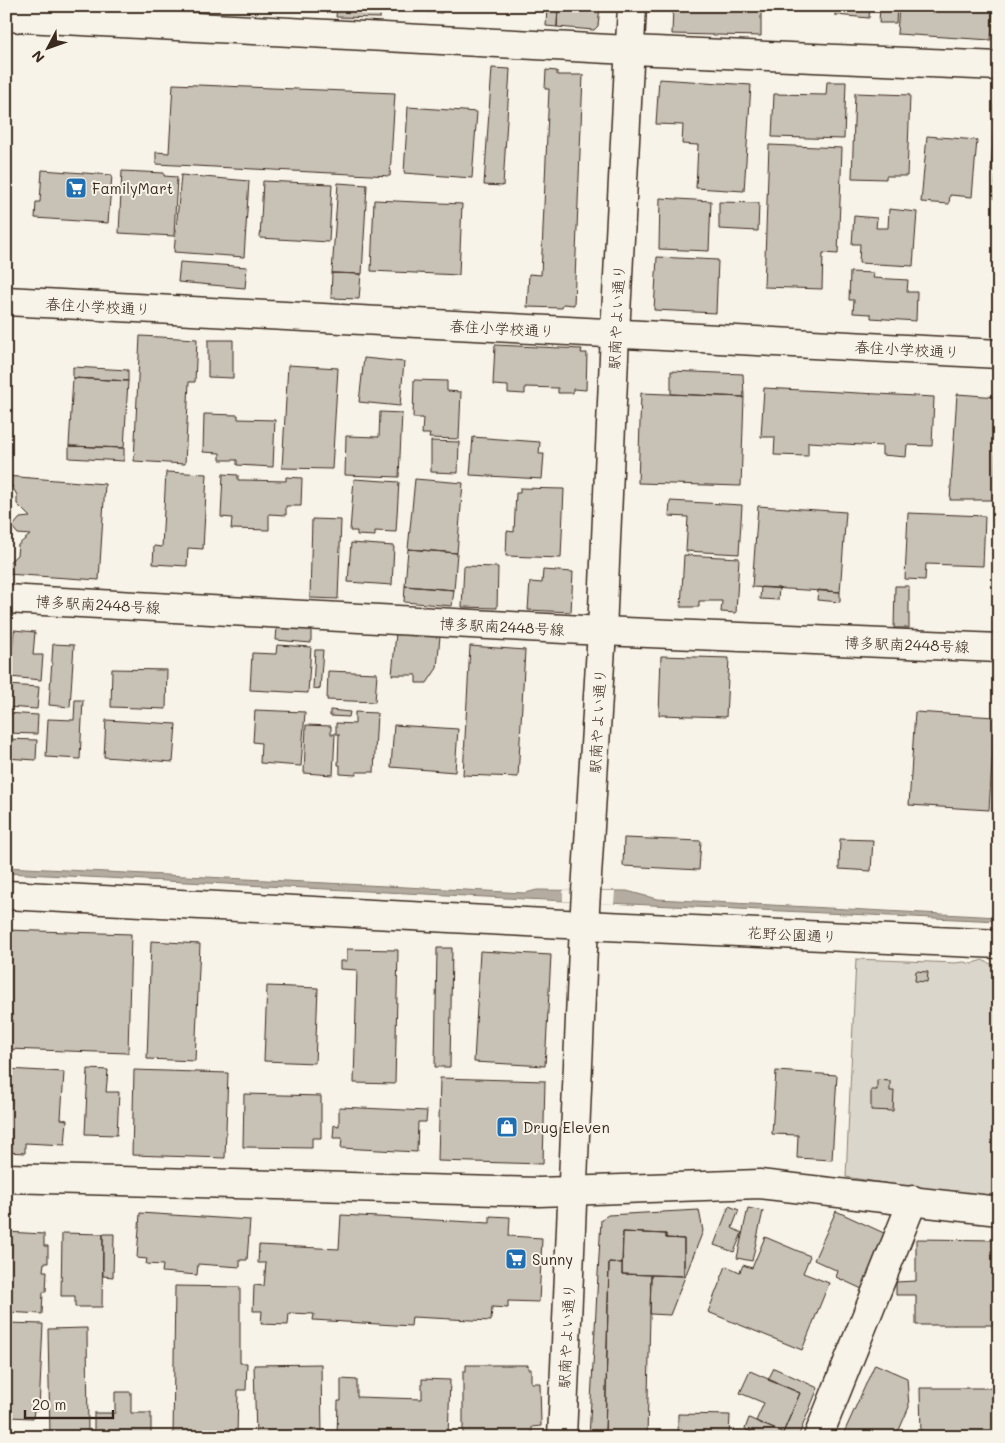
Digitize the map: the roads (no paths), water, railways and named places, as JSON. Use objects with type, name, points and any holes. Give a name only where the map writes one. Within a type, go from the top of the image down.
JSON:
[{"type":"street","name":"駅南やよい通り","points":[[562,1437],[584,925],[602,631],[632,6]]},
{"type":"street","points":[[6,17],[630,50],[999,66]]},
{"type":"street","name":"春住小学校通り","points":[[6,301],[999,354]]},
{"type":"street","name":"博多駅南2448号線","points":[[6,600],[602,631],[999,648]]},
{"type":"street","name":"花野公園通り","points":[[6,895],[999,944]]},
{"type":"street","points":[[6,1178],[539,1192],[759,1184],[999,1211]]},
{"type":"street","points":[[818,1437],[912,1200]]},
{"type":"place","name":"FamilyMart","points":[[76,188]]},
{"type":"place","name":"Drug Eleven","points":[[507,1127]]},
{"type":"place","name":"Sunny","points":[[516,1259]]}]
